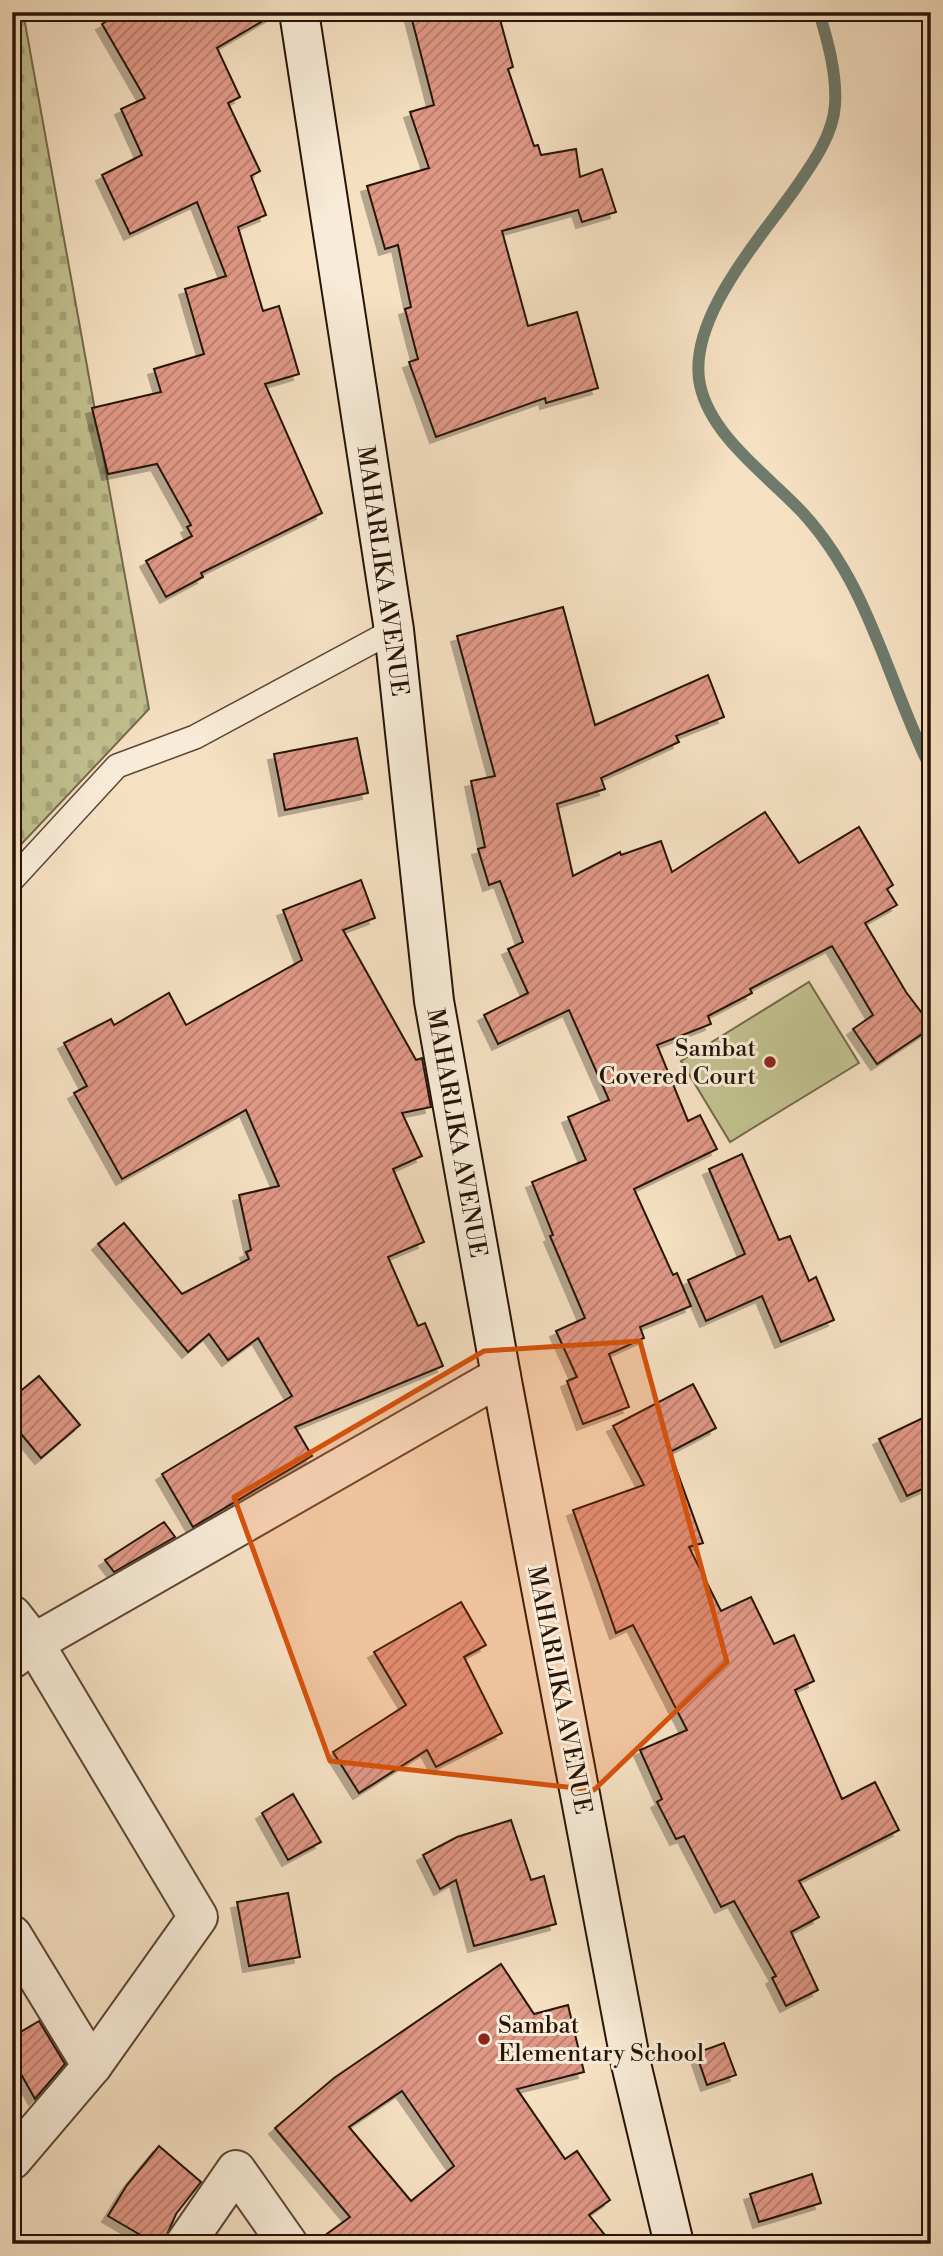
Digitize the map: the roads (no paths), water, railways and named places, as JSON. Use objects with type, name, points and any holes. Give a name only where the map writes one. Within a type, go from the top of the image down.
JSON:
[{"type":"main road","name":"MAHARLIKA AVENUE","points":[[299,12],[394,630],[434,1001],[501,1376],[631,2064],[674,2244]]},
{"type":"main road","points":[[12,2160],[92,2066],[198,1917],[19,1639],[501,1376]]},
{"type":"main road","points":[[12,1935],[92,2066]]},
{"type":"main road","points":[[185,2244],[236,2170],[288,2244]]},
{"type":"lane","points":[[12,880],[117,766],[195,737],[394,630]]},
{"type":"waterway","points":[[819,12],[829,46],[835,82],[835,105],[830,127],[809,168],[747,254],[715,306],[704,333],[699,360],[700,385],[706,404],[728,438],[801,511],[825,540],[844,570],[861,602],[931,769]]},
{"type":"place","name":"Sambat Covered Court","points":[[770,1062]]},
{"type":"place","name":"Sambat Elementary School","points":[[484,2039]]}]
